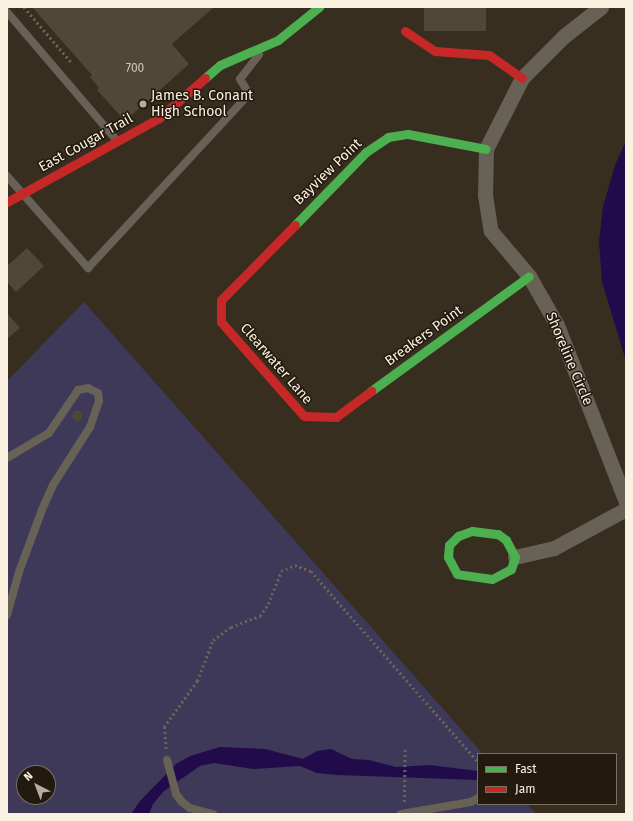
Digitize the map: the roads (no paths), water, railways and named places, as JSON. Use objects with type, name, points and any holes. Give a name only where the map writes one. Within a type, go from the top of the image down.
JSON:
[{"type":"street","name":"East Cougar Trail","points":[[7,202],[159,118],[220,66],[278,40],[319,7]]},
{"type":"street","name":"Shoreline Circle","points":[[601,7],[564,36],[522,78],[486,149],[485,195],[491,231],[529,276],[557,325],[626,502]]},
{"type":"street","points":[[405,31],[436,51],[489,55],[522,78]]},
{"type":"street","name":"Bayview Point","points":[[221,300],[366,152],[388,137],[408,134],[486,149]]},
{"type":"street","name":"Breakers Point","points":[[336,417],[529,276]]},
{"type":"street","name":"Clearwater Lane","points":[[221,300],[221,322],[304,416],[336,417]]},
{"type":"street","points":[[515,557],[554,548],[626,509]]},
{"type":"street","points":[[472,531],[498,534],[513,548],[515,557],[511,568],[492,579],[457,574],[448,557],[449,545],[454,539],[472,531]]},
{"type":"lane","points":[[7,12],[118,142]]},
{"type":"lane","points":[[7,176],[88,268],[249,94],[240,79],[265,46]]},
{"type":"lane","points":[[7,458],[48,432],[78,390],[88,388],[98,393],[98,406],[90,427],[53,484],[42,510],[19,572],[7,615]]},
{"type":"lane","points":[[167,760],[176,794],[190,808],[213,814]]},
{"type":"lane","points":[[401,814],[471,802],[477,799]]},
{"type":"place","name":"James B. Conant High School","points":[[143,104]]}]
